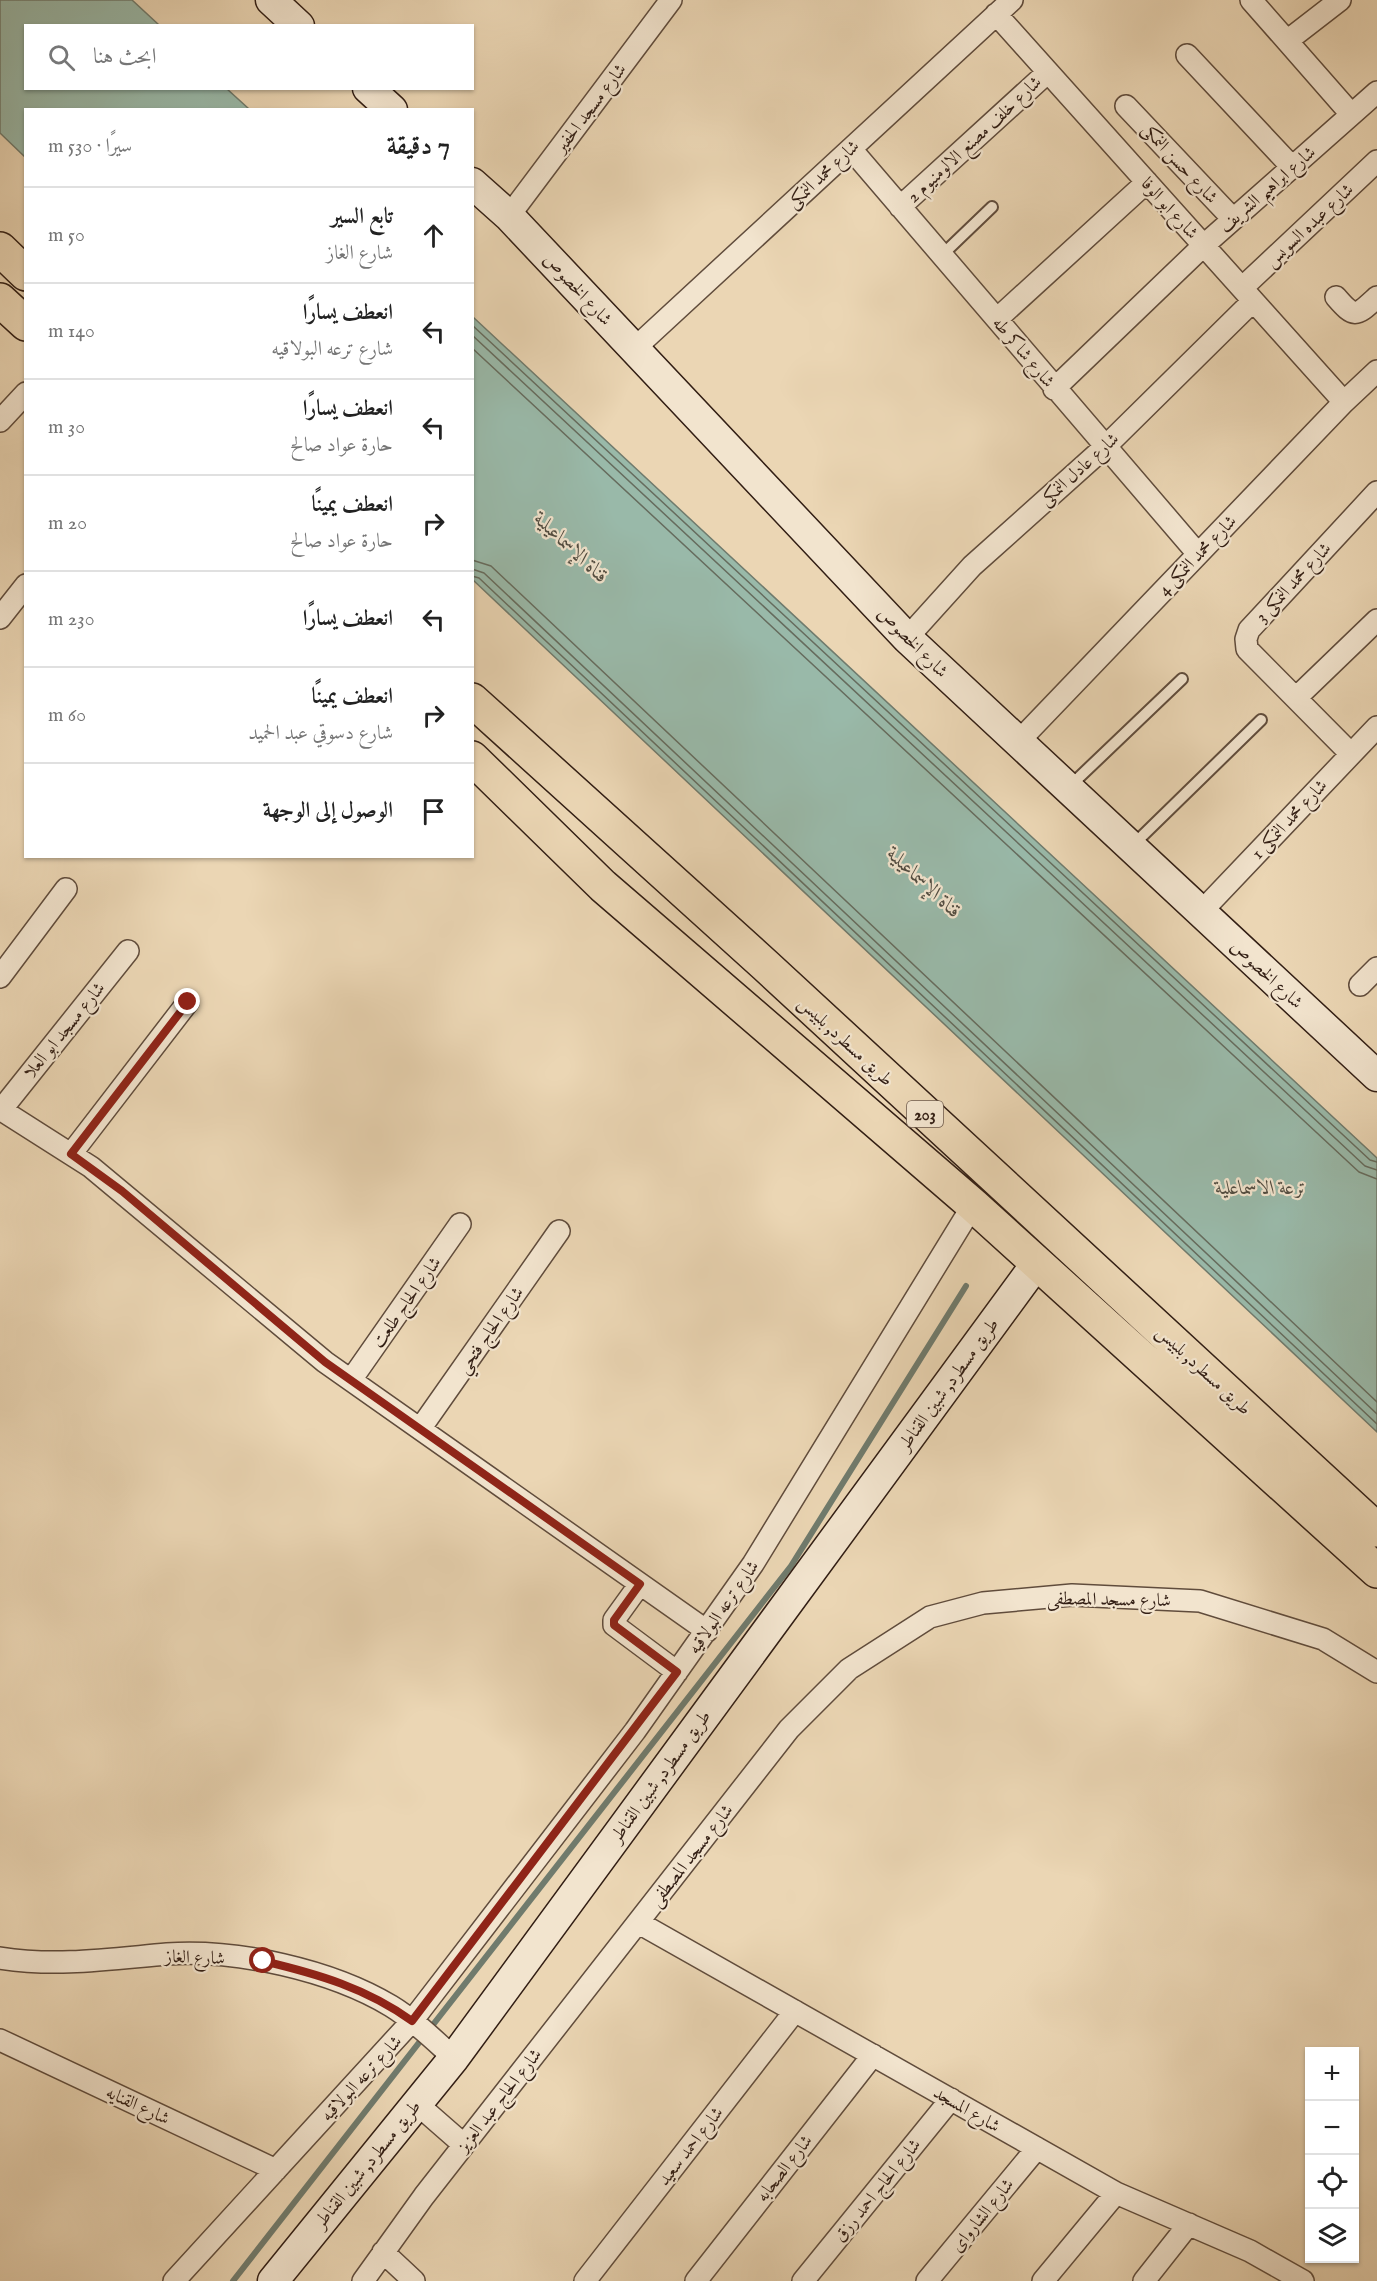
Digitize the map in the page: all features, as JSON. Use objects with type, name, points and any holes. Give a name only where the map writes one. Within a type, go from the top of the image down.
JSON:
[{"type":"main road","points":[[271,0],[297,24]]},
{"type":"main road","points":[[370,90],[390,108]]},
{"type":"main road","name":"شارع الخصوص","points":[[474,185],[509,216],[907,638],[1377,1076]]},
{"type":"main road","points":[[0,249],[24,272]]},
{"type":"main road","points":[[0,300],[24,322]]},
{"type":"main road","name":"طريق مسطرد, بلبيس","points":[[474,702],[765,965],[1377,1530]]},
{"type":"main road","name":"طريق مسطرد, بلبيس","points":[[474,761],[603,886],[973,1205],[1377,1571]]},
{"type":"main road","name":"طريق مسطرد, شبين القناطر","points":[[273,2281],[454,2058],[1037,1263]]},
{"type":"street","name":"شارع مسجد الحفير","points":[[509,216],[671,0]]},
{"type":"street","name":"شارع محمد النمكى","points":[[634,349],[1012,0]]},
{"type":"street","points":[[1251,0],[1352,114]]},
{"type":"street","points":[[1287,40],[1340,0]]},
{"type":"street","name":"شارع ابو الوفا","points":[[996,14],[1344,402]]},
{"type":"street","points":[[1186,55],[1292,167]]},
{"type":"street","name":"شارع خلف مصنع الالومنيوم 2","points":[[900,207],[1048,72]]},
{"type":"street","name":"شارع ابراهيم الشريف","points":[[1054,389],[1203,246],[1377,92]]},
{"type":"street","name":"شارع حسن النمكى","points":[[1126,106],[1233,219]]},
{"type":"street","name":"شارع شاكر طه","points":[[850,148],[1054,389],[1198,554]]},
{"type":"street","name":"شارع عبده السويس","points":[[1247,295],[1377,161]]},
{"type":"street","points":[[997,320],[1147,182]]},
{"type":"street","name":"شارع عادل النمكى","points":[[907,638],[972,566],[1106,446],[1247,295]]},
{"type":"street","points":[[1335,297],[1347,310],[1359,313],[1377,297]]},
{"type":"street","name":"شارع محمد النمكى 4","points":[[1018,742],[1344,402],[1377,371]]},
{"type":"street","points":[[0,422],[24,395]]},
{"type":"street","name":"شارع محمد النمكى 3","points":[[1350,753],[1247,649],[1247,634],[1377,492]]},
{"type":"street","points":[[0,618],[24,588]]},
{"type":"street","points":[[1296,698],[1377,620]]},
{"type":"street","name":"شارع محمد النمكى 1","points":[[1201,912],[1377,727]]},
{"type":"street","points":[[0,977],[66,889]]},
{"type":"street","name":"شارع مسجد ابو العلا","points":[[0,1110],[128,951]]},
{"type":"street","points":[[1360,985],[1377,968]]},
{"type":"street","points":[[71,1154],[188,1002]]},
{"type":"street","points":[[0,1110],[71,1154],[122,1191],[293,1338],[706,1631]]},
{"type":"street","name":"شارع ترعه البولاقيه","points":[[174,2281],[412,2021],[677,1672],[753,1564],[973,1205]]},
{"type":"street","name":"شارع الحاج طلعت","points":[[351,1380],[460,1224]]},
{"type":"street","name":"شارع الحاج فتحي","points":[[420,1429],[559,1231]]},
{"type":"street","points":[[640,1584],[614,1620],[614,1625],[677,1672]]},
{"type":"street","name":"شارع مسجد المصطفى","points":[[639,1923],[789,1729],[849,1669],[930,1617],[983,1603],[1071,1595],[1200,1601],[1323,1640],[1377,1672]]},
{"type":"street","name":"شارع المسجد","points":[[639,1923],[1116,2193],[1250,2252],[1303,2281]]},
{"type":"street","name":"شارع الحاج عبد العزيز","points":[[363,2281],[464,2145],[639,1923]]},
{"type":"street","name":"شارع الغاز","points":[[0,1958],[60,1964],[170,1954],[211,1955],[263,1961],[348,1984],[392,2007],[412,2021],[454,2058]]},
{"type":"street","name":"شارع احمد سعيد","points":[[585,2281],[795,2011]]},
{"type":"street","name":"شارع القنايه","points":[[0,2040],[276,2170]]},
{"type":"street","name":"شارع الصحابه","points":[[696,2281],[873,2055]]},
{"type":"street","name":"شارع الحاج احمد رزق","points":[[803,2281],[951,2099]]},
{"type":"street","points":[[416,2103],[464,2145]]},
{"type":"street","name":"شارع الشارواى","points":[[927,2281],[1037,2148]]},
{"type":"street","points":[[1043,2281],[1116,2193]]},
{"type":"street","points":[[1144,2281],[1189,2224]]},
{"type":"street","points":[[383,2252],[414,2281]]},
{"type":"lane","points":[[942,255],[992,207]]},
{"type":"lane","points":[[1068,788],[1182,679]]},
{"type":"lane","points":[[1131,847],[1261,720]]},
{"type":"water","points":[[0,0],[132,0],[158,24],[24,24],[24,90],[228,90],[248,108],[24,108],[24,156],[0,133]]},
{"type":"water","name":"ترعة الاسماعلية","points":[[474,318],[1377,1158],[1377,1432],[474,581]]},
{"type":"waterway","points":[[233,2281],[791,1566],[966,1286]]},
{"type":"route","points":[[188,1002],[71,1154],[122,1191],[293,1338],[640,1584],[613,1623],[677,1672],[635,1731],[412,2021],[392,2007],[348,1984],[263,1961]]},
{"type":"water label","name":"قناة الإسماعيلية","points":[[572,547]]},
{"type":"water label","name":"قناة الإسماعيلية","points":[[925,882]]}]
